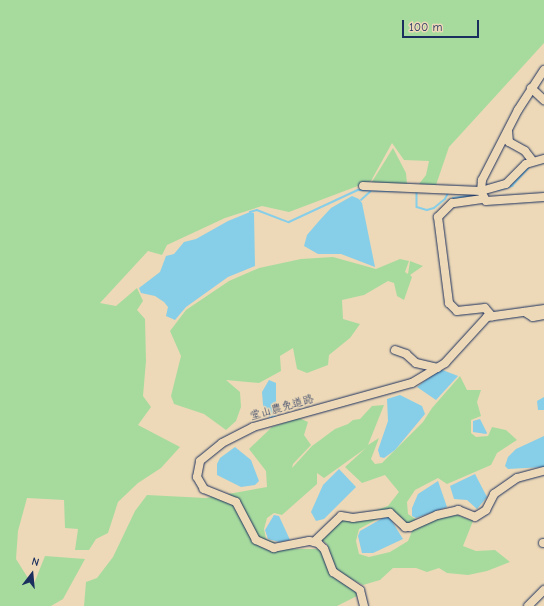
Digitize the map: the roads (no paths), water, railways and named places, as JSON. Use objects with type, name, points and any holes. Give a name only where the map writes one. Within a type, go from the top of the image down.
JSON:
[{"type":"street","points":[[482,195],[482,180],[531,88],[544,70]]},
{"type":"street","points":[[531,88],[544,100]]},
{"type":"street","points":[[508,129],[509,142],[525,151],[532,160]]},
{"type":"street","points":[[544,159],[532,160],[512,181],[482,195],[452,203],[438,217],[449,303],[457,311],[485,308],[489,316],[544,309]]},
{"type":"street","points":[[363,186],[482,195],[492,201],[544,197]]},
{"type":"street","points":[[525,312],[533,317],[544,315]]},
{"type":"street","name":"堂山農免道路","points":[[314,542],[281,548],[261,545],[252,535],[245,516],[236,502],[204,489],[197,477],[200,461],[222,443],[253,427],[400,388],[437,368],[454,354],[489,316]]},
{"type":"street","points":[[395,350],[406,354],[416,363],[437,368]]},
{"type":"street","points":[[364,606],[360,590],[333,572],[324,549],[314,542],[341,516],[353,518],[390,513],[405,526],[410,527],[437,515],[458,510],[475,517],[486,510],[494,494],[517,478],[544,471]]},
{"type":"street","points":[[528,606],[544,590]]},
{"type":"water","points":[[352,196],[359,199],[362,203],[375,267],[341,254],[318,254],[304,246],[307,235],[331,208]]},
{"type":"water","points":[[250,212],[254,213],[255,266],[228,277],[186,307],[175,320],[166,316],[168,307],[164,302],[155,296],[141,293],[139,288],[160,272],[166,256],[174,254],[184,242],[196,239],[228,221]]},
{"type":"water","points":[[440,369],[458,376],[436,400],[417,387]]},
{"type":"water","points":[[269,380],[276,383],[276,418],[270,419],[263,405],[262,392]]},
{"type":"water","points":[[400,395],[422,406],[425,414],[395,450],[384,458],[380,457],[378,450],[388,421],[387,399]]},
{"type":"water","points":[[544,397],[544,410],[538,410],[537,401]]},
{"type":"water","points":[[480,419],[487,433],[486,434],[473,432],[473,421]]},
{"type":"water","points":[[544,436],[544,467],[508,469],[505,466],[508,457],[516,449]]},
{"type":"water","points":[[235,447],[251,460],[259,481],[255,485],[241,487],[217,475],[217,464],[220,458]]},
{"type":"water","points":[[339,469],[356,487],[324,519],[316,521],[311,512],[323,485]]},
{"type":"water","points":[[475,474],[487,497],[477,509],[467,500],[454,499],[450,486]]},
{"type":"water","points":[[438,481],[447,507],[416,518],[412,516],[412,508],[418,494]]},
{"type":"water","points":[[274,515],[279,516],[290,540],[279,542],[268,539],[265,530]]},
{"type":"water","points":[[388,515],[403,539],[373,553],[362,553],[358,536],[360,531]]},
{"type":"waterway","points":[[498,190],[512,186],[528,168]]},
{"type":"waterway","points":[[250,212],[257,210],[289,222],[358,190],[400,191]]},
{"type":"waterway","points":[[361,200],[370,192]]},
{"type":"waterway","points":[[417,192],[417,207],[427,210],[434,208],[445,199],[448,193]]},
{"type":"waterway","points":[[453,198],[479,195]]}]
